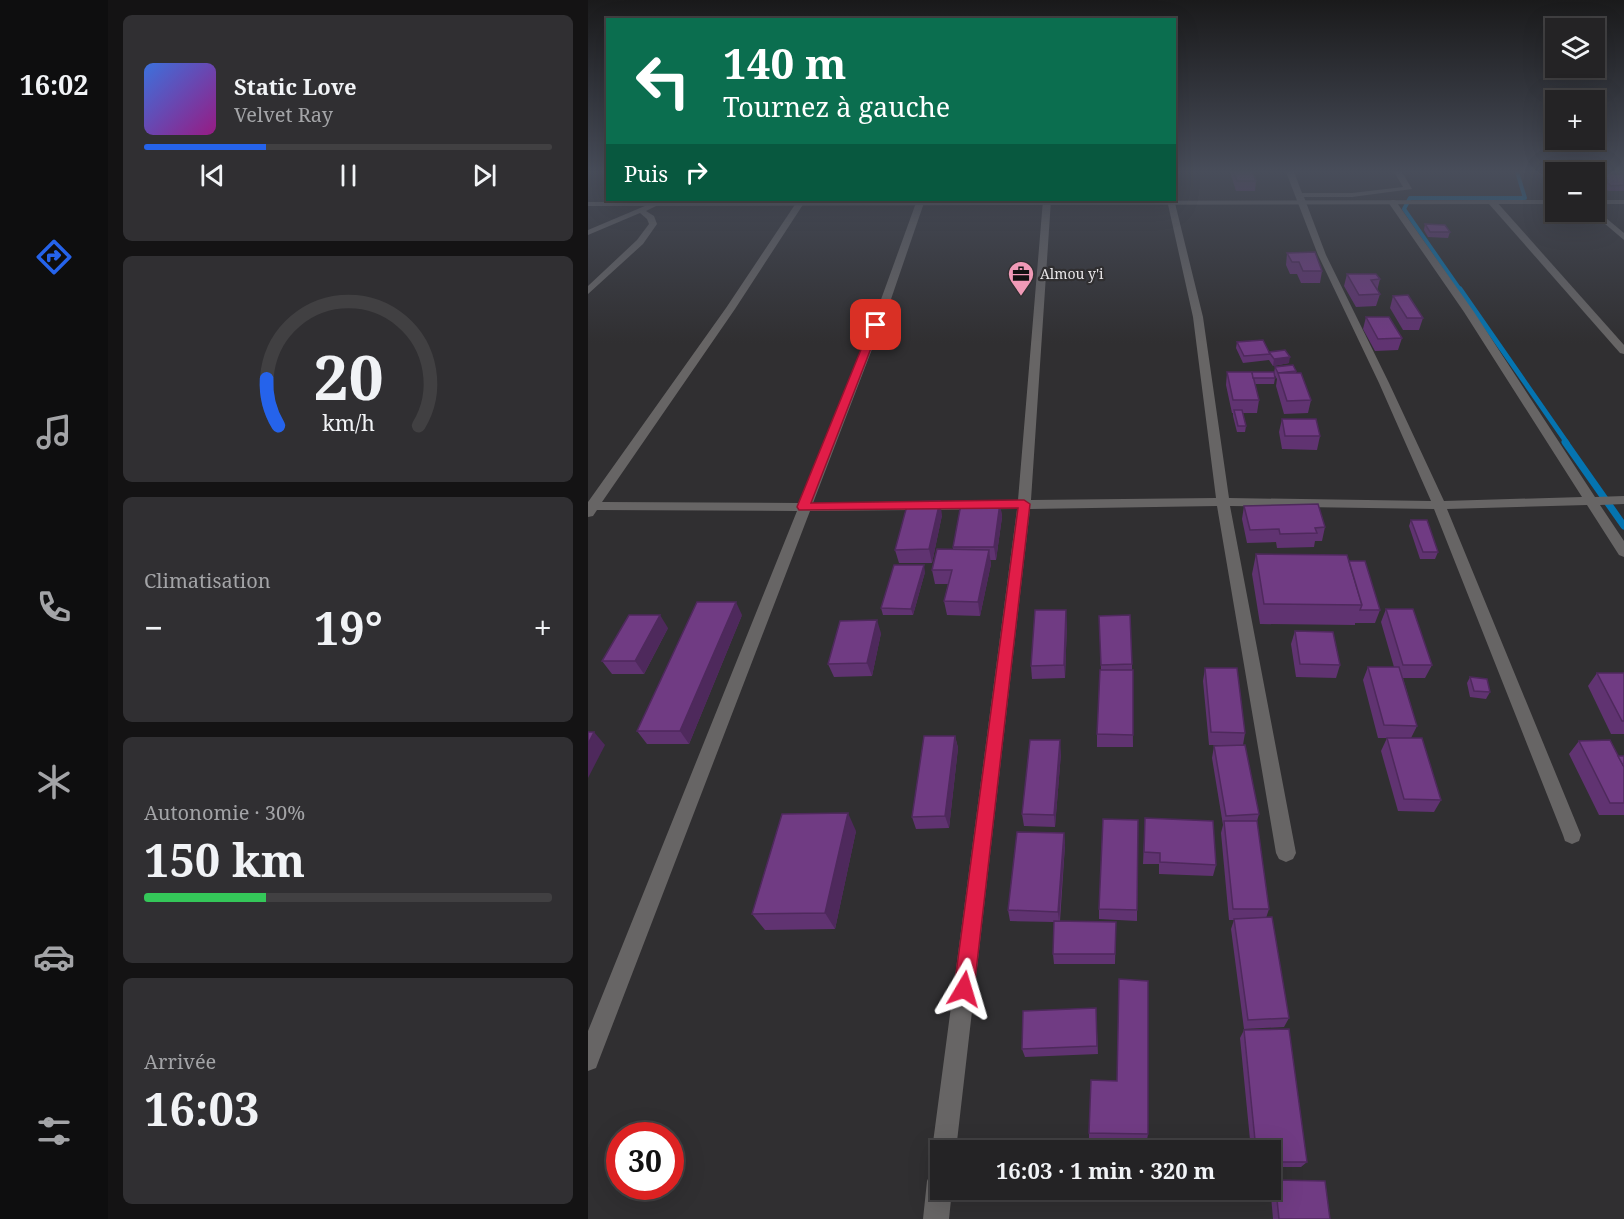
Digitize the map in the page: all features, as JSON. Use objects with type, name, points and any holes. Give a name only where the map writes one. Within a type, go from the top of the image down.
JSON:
[{"type":"street","points":[[588,291],[640,242],[649,229]]},
{"type":"street","points":[[590,509],[783,229]]},
{"type":"street","points":[[588,1060],[884,305],[911,229]]},
{"type":"street","points":[[945,1140],[1024,504],[1045,229]]},
{"type":"street","points":[[1177,229],[1198,317],[1223,502],[1286,853]]},
{"type":"street","points":[[1312,229],[1322,255],[1384,383],[1438,505],[1572,835]]},
{"type":"street","points":[[1413,229],[1624,552]]},
{"type":"street","points":[[1516,229],[1624,351]]},
{"type":"street","points":[[590,509],[1223,502],[1438,505],[1622,500]]},
{"type":"street","points":[[936,1219],[938,1200]]},
{"type":"building","points":[[1428,229],[1448,229],[1450,232],[1430,232]]},
{"type":"building","points":[[1315,252],[1322,271],[1303,271],[1299,262],[1292,262],[1287,253]]},
{"type":"building","points":[[1347,274],[1376,274],[1380,279],[1371,280],[1380,294],[1359,295]]},
{"type":"building","points":[[1408,295],[1423,318],[1407,318],[1393,296]]},
{"type":"building","points":[[1366,317],[1389,317],[1402,338],[1378,339]]},
{"type":"building","points":[[1263,340],[1270,354],[1244,356],[1237,342]]},
{"type":"building","points":[[1285,350],[1290,357],[1274,359],[1269,352]]},
{"type":"building","points":[[1293,365],[1296,371],[1278,373],[1275,367]]},
{"type":"building","points":[[1227,372],[1252,372],[1259,400],[1233,400]]},
{"type":"building","points":[[1252,372],[1274,372],[1275,378],[1253,378]]},
{"type":"building","points":[[1278,373],[1301,373],[1311,400],[1287,401]]},
{"type":"building","points":[[1234,410],[1242,410],[1246,426],[1238,426]]},
{"type":"building","points":[[1282,419],[1316,419],[1320,436],[1285,436]]},
{"type":"building","points":[[940,501],[929,549],[895,550],[908,502]]},
{"type":"building","points":[[1000,503],[994,547],[953,547],[961,504]]},
{"type":"building","points":[[1318,504],[1325,527],[1315,528],[1317,533],[1280,534],[1279,529],[1250,530],[1244,506]]},
{"type":"building","points":[[1411,520],[1427,520],[1438,552],[1423,552]]},
{"type":"building","points":[[937,549],[989,550],[978,602],[944,601],[952,570],[932,570]]},
{"type":"building","points":[[1256,554],[1347,555],[1362,605],[1264,604]]},
{"type":"building","points":[[1349,561],[1365,561],[1380,610],[1360,610],[1362,605]]},
{"type":"building","points":[[894,565],[924,565],[911,609],[881,608]]},
{"type":"building","points":[[697,602],[736,602],[680,731],[637,731]]},
{"type":"building","points":[[1386,609],[1413,609],[1432,665],[1403,665]]},
{"type":"building","points":[[1035,610],[1066,610],[1064,665],[1031,666]]},
{"type":"building","points":[[629,615],[660,615],[635,661],[602,661]]},
{"type":"building","points":[[1130,615],[1132,664],[1101,665],[1099,616]]},
{"type":"building","points":[[877,620],[867,663],[828,664],[840,621]]},
{"type":"building","points":[[1295,631],[1333,632],[1340,665],[1300,664]]},
{"type":"building","points":[[1368,667],[1399,667],[1417,726],[1384,725]]},
{"type":"building","points":[[1205,668],[1237,668],[1245,733],[1211,732]]},
{"type":"building","points":[[1100,670],[1133,670],[1133,735],[1097,734]]},
{"type":"building","points":[[1597,673],[1624,673],[1624,721],[1622,721]]},
{"type":"building","points":[[1470,677],[1487,679],[1490,692],[1474,691]]},
{"type":"building","points":[[588,732],[594,732],[588,744]]},
{"type":"building","points":[[924,736],[955,736],[945,816],[912,817]]},
{"type":"building","points":[[1387,738],[1422,738],[1441,800],[1404,799]]},
{"type":"building","points":[[1030,740],[1060,740],[1054,815],[1022,814]]},
{"type":"building","points":[[1610,740],[1624,767],[1624,803],[1610,803],[1579,741]]},
{"type":"building","points":[[1245,745],[1259,814],[1226,816],[1214,746]]},
{"type":"building","points":[[1618,756],[1624,756],[1624,767]]},
{"type":"building","points":[[848,813],[825,913],[752,914],[782,814]]},
{"type":"building","points":[[1145,818],[1213,821],[1216,865],[1160,862],[1160,853],[1144,852]]},
{"type":"building","points":[[1103,819],[1138,820],[1137,910],[1099,909]]},
{"type":"building","points":[[1224,821],[1257,821],[1269,909],[1233,909]]},
{"type":"building","points":[[1017,832],[1064,833],[1058,912],[1008,910]]},
{"type":"building","points":[[1272,917],[1289,1018],[1248,1020],[1234,919]]},
{"type":"building","points":[[1054,921],[1116,922],[1115,954],[1053,954]]},
{"type":"building","points":[[1119,979],[1148,981],[1148,1134],[1089,1133],[1091,1080],[1117,1081]]},
{"type":"building","points":[[1096,1008],[1097,1046],[1022,1049],[1023,1011]]},
{"type":"building","points":[[1289,1029],[1307,1162],[1281,1162],[1281,1140],[1255,1140],[1244,1030]]},
{"type":"building","points":[[1281,1180],[1325,1181],[1330,1219],[1279,1219],[1277,1200],[1281,1200]]},
{"type":"waterway","points":[[1418,229],[1461,291]]},
{"type":"waterway","points":[[1460,289],[1567,443]]},
{"type":"waterway","points":[[1565,442],[1624,526]]},
{"type":"place","name":"Almou y'i","points":[[1021,297]]},
{"type":"route","points":[[876,325],[803,507],[1024,504],[964,989]]}]
